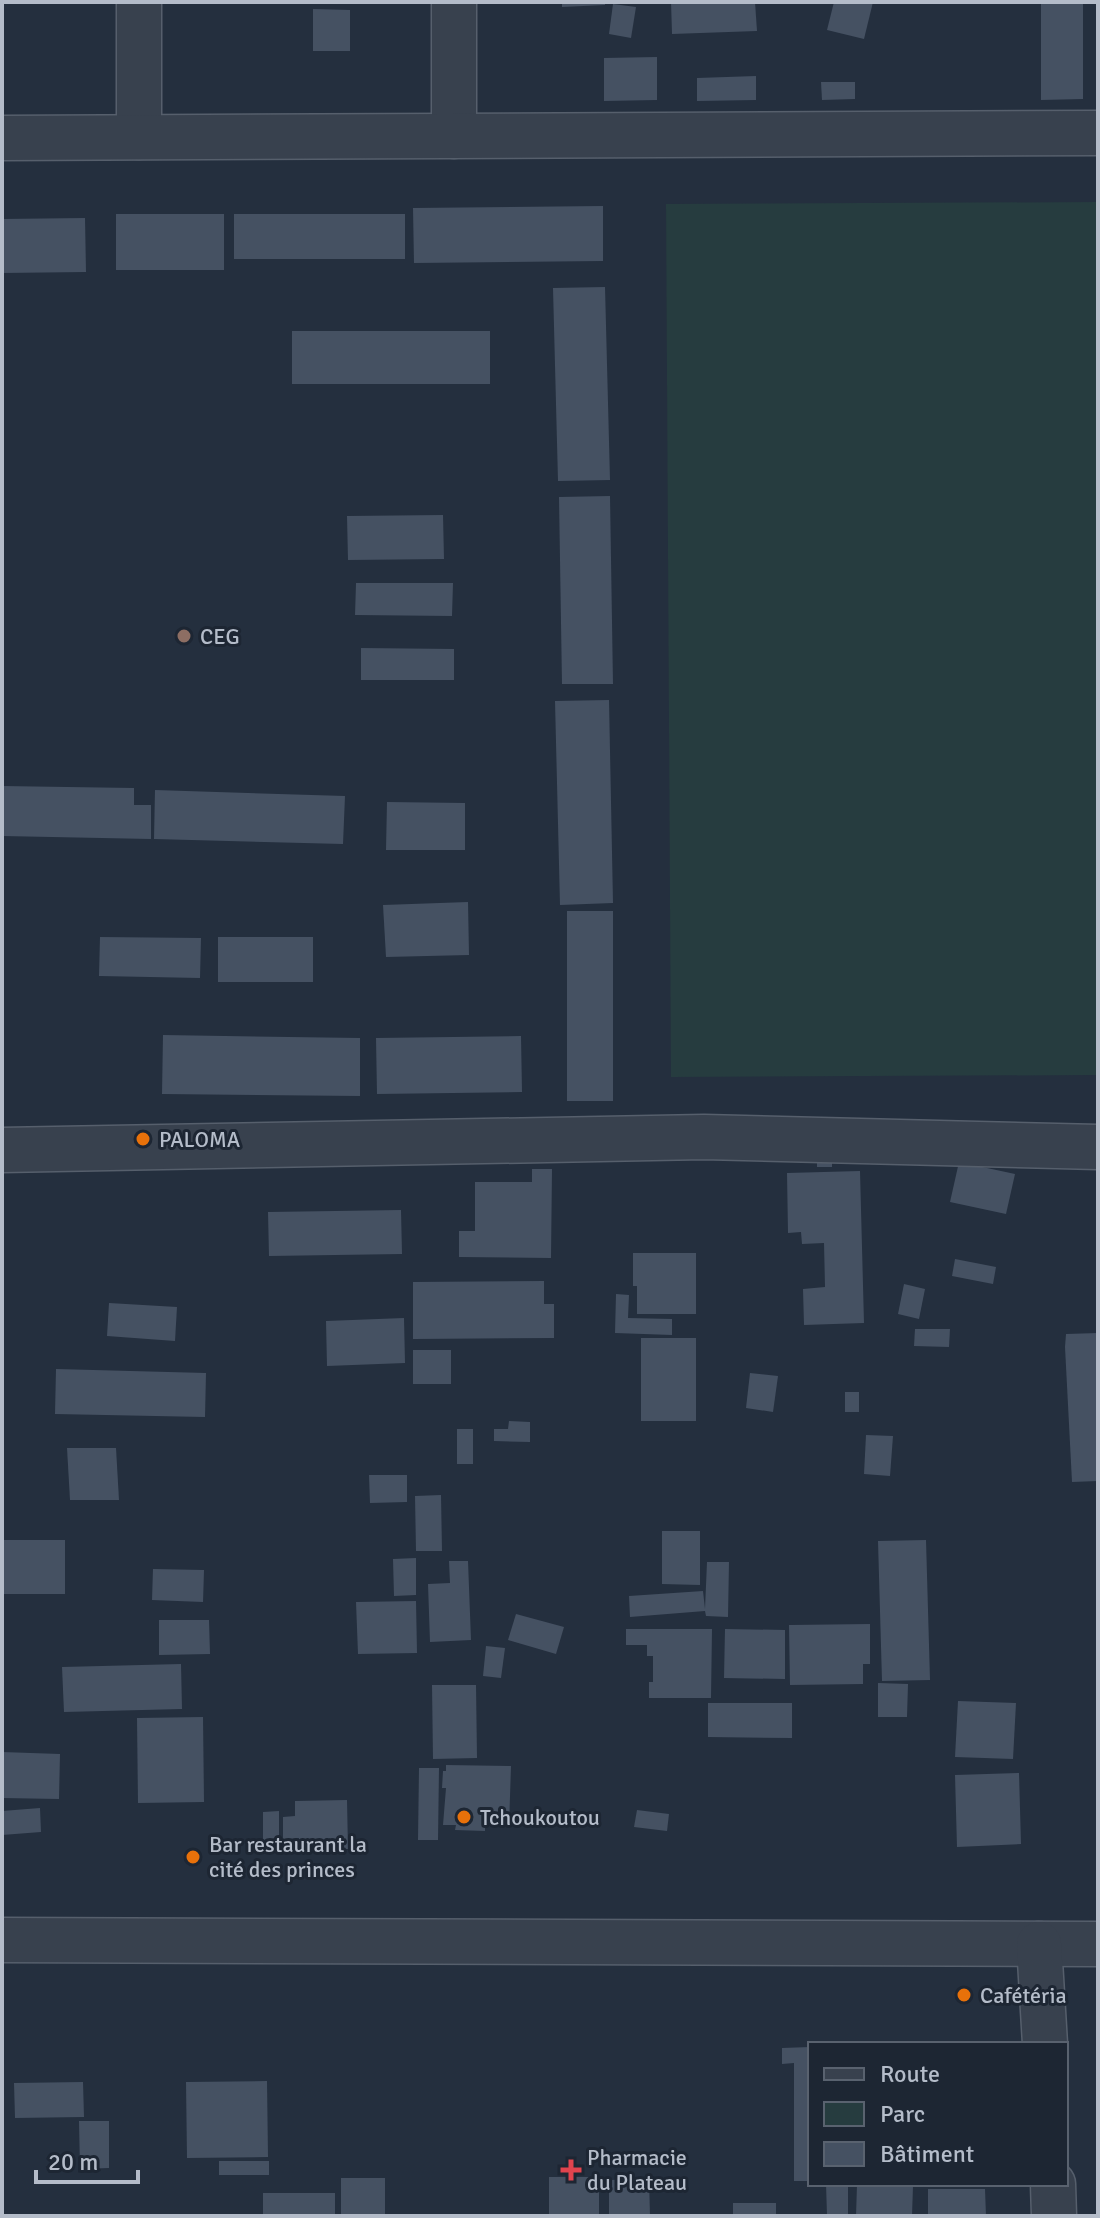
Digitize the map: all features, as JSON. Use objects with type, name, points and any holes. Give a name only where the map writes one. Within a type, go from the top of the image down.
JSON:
[{"type":"street","points":[[139,2],[139,137]]},
{"type":"street","points":[[454,2],[454,136]]},
{"type":"street","points":[[2,138],[1098,133]]},
{"type":"street","points":[[2,1150],[704,1137],[1098,1147]]},
{"type":"street","points":[[2,1940],[1098,1944]]},
{"type":"street","points":[[1039,1944],[1045,2042]]},
{"type":"street","points":[[1053,2186],[1054,2216]]},
{"type":"green space","points":[[1098,202],[1098,1075],[671,1077],[666,204]]},
{"type":"building","points":[[562,2],[605,2],[605,5],[562,7]]},
{"type":"building","points":[[671,2],[755,2],[757,31],[672,34]]},
{"type":"building","points":[[834,2],[873,2],[864,39],[827,30]]},
{"type":"building","points":[[1041,2],[1083,2],[1083,99],[1041,100]]},
{"type":"building","points":[[613,4],[636,7],[631,38],[609,34]]},
{"type":"building","points":[[313,9],[350,10],[350,51],[313,51]]},
{"type":"building","points":[[657,57],[657,100],[604,101],[604,58]]},
{"type":"building","points":[[756,76],[756,100],[697,101],[697,78]]},
{"type":"building","points":[[821,82],[855,82],[855,99],[822,100]]},
{"type":"building","points":[[603,206],[603,261],[414,263],[413,208]]},
{"type":"building","points":[[116,214],[224,214],[224,270],[116,270]]},
{"type":"building","points":[[234,214],[405,214],[405,259],[234,259]]},
{"type":"building","points":[[85,218],[86,272],[2,273],[2,219]]},
{"type":"building","points":[[605,287],[610,480],[558,481],[553,288]]},
{"type":"building","points":[[292,331],[490,331],[490,384],[292,384]]},
{"type":"building","points":[[610,496],[613,684],[562,684],[559,497]]},
{"type":"building","points":[[443,515],[444,559],[348,560],[347,516]]},
{"type":"building","points":[[356,583],[453,583],[452,616],[355,615]]},
{"type":"building","points":[[361,648],[454,649],[454,680],[361,680]]},
{"type":"building","points":[[609,700],[613,903],[560,905],[555,701]]},
{"type":"building","points":[[2,786],[134,788],[134,805],[151,805],[151,839],[2,836]]},
{"type":"building","points":[[155,790],[345,796],[343,844],[154,839]]},
{"type":"building","points":[[387,802],[465,803],[465,850],[386,850]]},
{"type":"building","points":[[468,902],[469,955],[386,957],[383,905]]},
{"type":"building","points":[[567,911],[613,911],[613,1101],[567,1101]]},
{"type":"building","points":[[100,937],[201,938],[200,978],[99,976]]},
{"type":"building","points":[[218,937],[313,937],[313,982],[218,982]]},
{"type":"building","points":[[163,1035],[360,1038],[360,1096],[162,1094]]},
{"type":"building","points":[[521,1036],[522,1092],[377,1094],[376,1038]]},
{"type":"building","points":[[817,1154],[832,1154],[832,1167],[817,1167]]},
{"type":"building","points":[[959,1162],[1015,1174],[1006,1214],[950,1202]]},
{"type":"building","points":[[532,1169],[552,1169],[551,1258],[459,1257],[459,1231],[475,1231],[475,1182],[532,1182]]},
{"type":"building","points":[[860,1171],[864,1323],[804,1325],[803,1289],[825,1287],[824,1243],[802,1244],[801,1232],[788,1233],[787,1173]]},
{"type":"building","points":[[401,1210],[402,1254],[269,1256],[268,1212]]},
{"type":"building","points":[[633,1253],[696,1253],[696,1314],[637,1314]]},
{"type":"building","points":[[955,1259],[996,1267],[993,1284],[952,1276]]},
{"type":"building","points":[[544,1281],[544,1304],[554,1304],[554,1338],[413,1339],[413,1282]]},
{"type":"building","points":[[904,1284],[925,1289],[919,1319],[898,1314]]},
{"type":"building","points":[[616,1294],[629,1295],[628,1318],[672,1319],[672,1335],[615,1333]]},
{"type":"building","points":[[109,1303],[177,1307],[175,1341],[107,1336]]},
{"type":"building","points":[[404,1318],[405,1363],[327,1366],[326,1321]]},
{"type":"building","points":[[915,1329],[950,1329],[949,1347],[914,1346]]},
{"type":"building","points":[[1098,1333],[1098,1481],[1072,1482],[1066,1334]]},
{"type":"building","points":[[641,1338],[696,1338],[696,1421],[641,1421]]},
{"type":"building","points":[[413,1350],[451,1350],[451,1384],[413,1384]]},
{"type":"building","points":[[56,1369],[206,1373],[205,1417],[55,1414]]},
{"type":"building","points":[[750,1373],[778,1376],[773,1412],[746,1408]]},
{"type":"building","points":[[845,1392],[859,1392],[859,1412],[845,1412]]},
{"type":"building","points":[[509,1421],[530,1422],[530,1442],[494,1441],[494,1429],[508,1429]]},
{"type":"building","points":[[457,1429],[473,1429],[473,1464],[457,1464]]},
{"type":"building","points":[[866,1435],[893,1436],[890,1476],[864,1474]]},
{"type":"building","points":[[67,1448],[116,1448],[119,1500],[70,1500]]},
{"type":"building","points":[[369,1475],[407,1475],[407,1502],[370,1503]]},
{"type":"building","points":[[441,1495],[442,1551],[416,1551],[415,1496]]},
{"type":"building","points":[[662,1531],[700,1531],[700,1585],[662,1584]]},
{"type":"building","points":[[2,1540],[65,1540],[65,1594],[2,1594]]},
{"type":"building","points":[[926,1540],[930,1680],[882,1681],[878,1541]]},
{"type":"building","points":[[416,1558],[416,1595],[394,1596],[393,1559]]},
{"type":"building","points":[[449,1561],[468,1561],[471,1640],[430,1642],[428,1584],[450,1583]]},
{"type":"building","points":[[707,1562],[729,1562],[728,1617],[706,1616],[705,1611],[630,1617],[629,1596],[703,1591],[705,1609]]},
{"type":"building","points":[[153,1569],[204,1570],[203,1602],[152,1600]]},
{"type":"building","points":[[416,1601],[417,1653],[358,1654],[356,1602]]},
{"type":"building","points":[[516,1614],[564,1627],[556,1654],[508,1640]]},
{"type":"building","points":[[159,1620],[209,1620],[210,1654],[159,1655]]},
{"type":"building","points":[[870,1624],[870,1664],[863,1664],[863,1684],[790,1685],[789,1625]]},
{"type":"building","points":[[626,1629],[712,1629],[711,1698],[649,1698],[649,1682],[653,1682],[653,1656],[647,1656],[647,1645],[626,1645]]},
{"type":"building","points":[[725,1629],[785,1630],[785,1679],[724,1678]]},
{"type":"building","points":[[486,1646],[505,1648],[501,1678],[483,1676]]},
{"type":"building","points":[[181,1664],[182,1709],[64,1712],[62,1667]]},
{"type":"building","points":[[878,1683],[908,1684],[907,1717],[878,1717]]},
{"type":"building","points":[[432,1685],[476,1685],[477,1758],[433,1759]]},
{"type":"building","points":[[958,1701],[1016,1703],[1013,1759],[955,1757]]},
{"type":"building","points":[[708,1703],[792,1703],[792,1738],[708,1737]]},
{"type":"building","points":[[203,1717],[204,1802],[138,1803],[137,1718]]},
{"type":"building","points":[[2,1752],[60,1754],[59,1799],[2,1798]]},
{"type":"building","points":[[446,1765],[511,1766],[509,1827],[485,1826],[485,1831],[455,1830],[456,1825],[443,1825],[446,1788],[442,1788]]},
{"type":"building","points":[[419,1768],[439,1768],[438,1840],[418,1840]]},
{"type":"building","points":[[1019,1773],[1021,1844],[957,1847],[955,1775]]},
{"type":"building","points":[[347,1800],[348,1849],[299,1850],[299,1838],[283,1839],[283,1817],[295,1816],[295,1801]]},
{"type":"building","points":[[40,1808],[41,1832],[2,1835],[2,1811]]},
{"type":"building","points":[[637,1810],[669,1814],[667,1831],[634,1827]]},
{"type":"building","points":[[279,1811],[279,1848],[263,1848],[263,1812]]},
{"type":"building","points":[[808,2047],[808,2181],[794,2181],[794,2063],[782,2064],[782,2048]]},
{"type":"building","points":[[267,2081],[268,2157],[187,2158],[186,2082]]},
{"type":"building","points":[[83,2082],[84,2117],[15,2118],[14,2083]]},
{"type":"building","points":[[79,2121],[109,2121],[109,2168],[80,2169]]},
{"type":"building","points":[[219,2161],[269,2161],[269,2175],[219,2175]]},
{"type":"building","points":[[549,2177],[599,2177],[599,2216],[549,2216]]},
{"type":"building","points":[[341,2178],[385,2178],[385,2216],[341,2216]]},
{"type":"building","points":[[649,2179],[650,2216],[609,2216],[609,2180]]},
{"type":"building","points":[[826,2186],[848,2186],[848,2216],[827,2216]]},
{"type":"building","points":[[857,2186],[913,2186],[912,2216],[856,2216]]},
{"type":"building","points":[[928,2189],[985,2189],[986,2216],[928,2216]]},
{"type":"building","points":[[263,2193],[335,2193],[335,2216],[263,2216]]},
{"type":"building","points":[[733,2203],[776,2203],[776,2216],[733,2216]]},
{"type":"place","name":"CEG","points":[[184,636]]},
{"type":"place","name":"PALOMA","points":[[143,1139]]},
{"type":"place","name":"Tchoukoutou","points":[[464,1817]]},
{"type":"place","name":"Bar restaurant la cité des princes","points":[[193,1857]]},
{"type":"place","name":"Cafétéria","points":[[964,1995]]},
{"type":"place","name":"Pharmacie du Plateau","points":[[571,2170]]}]
